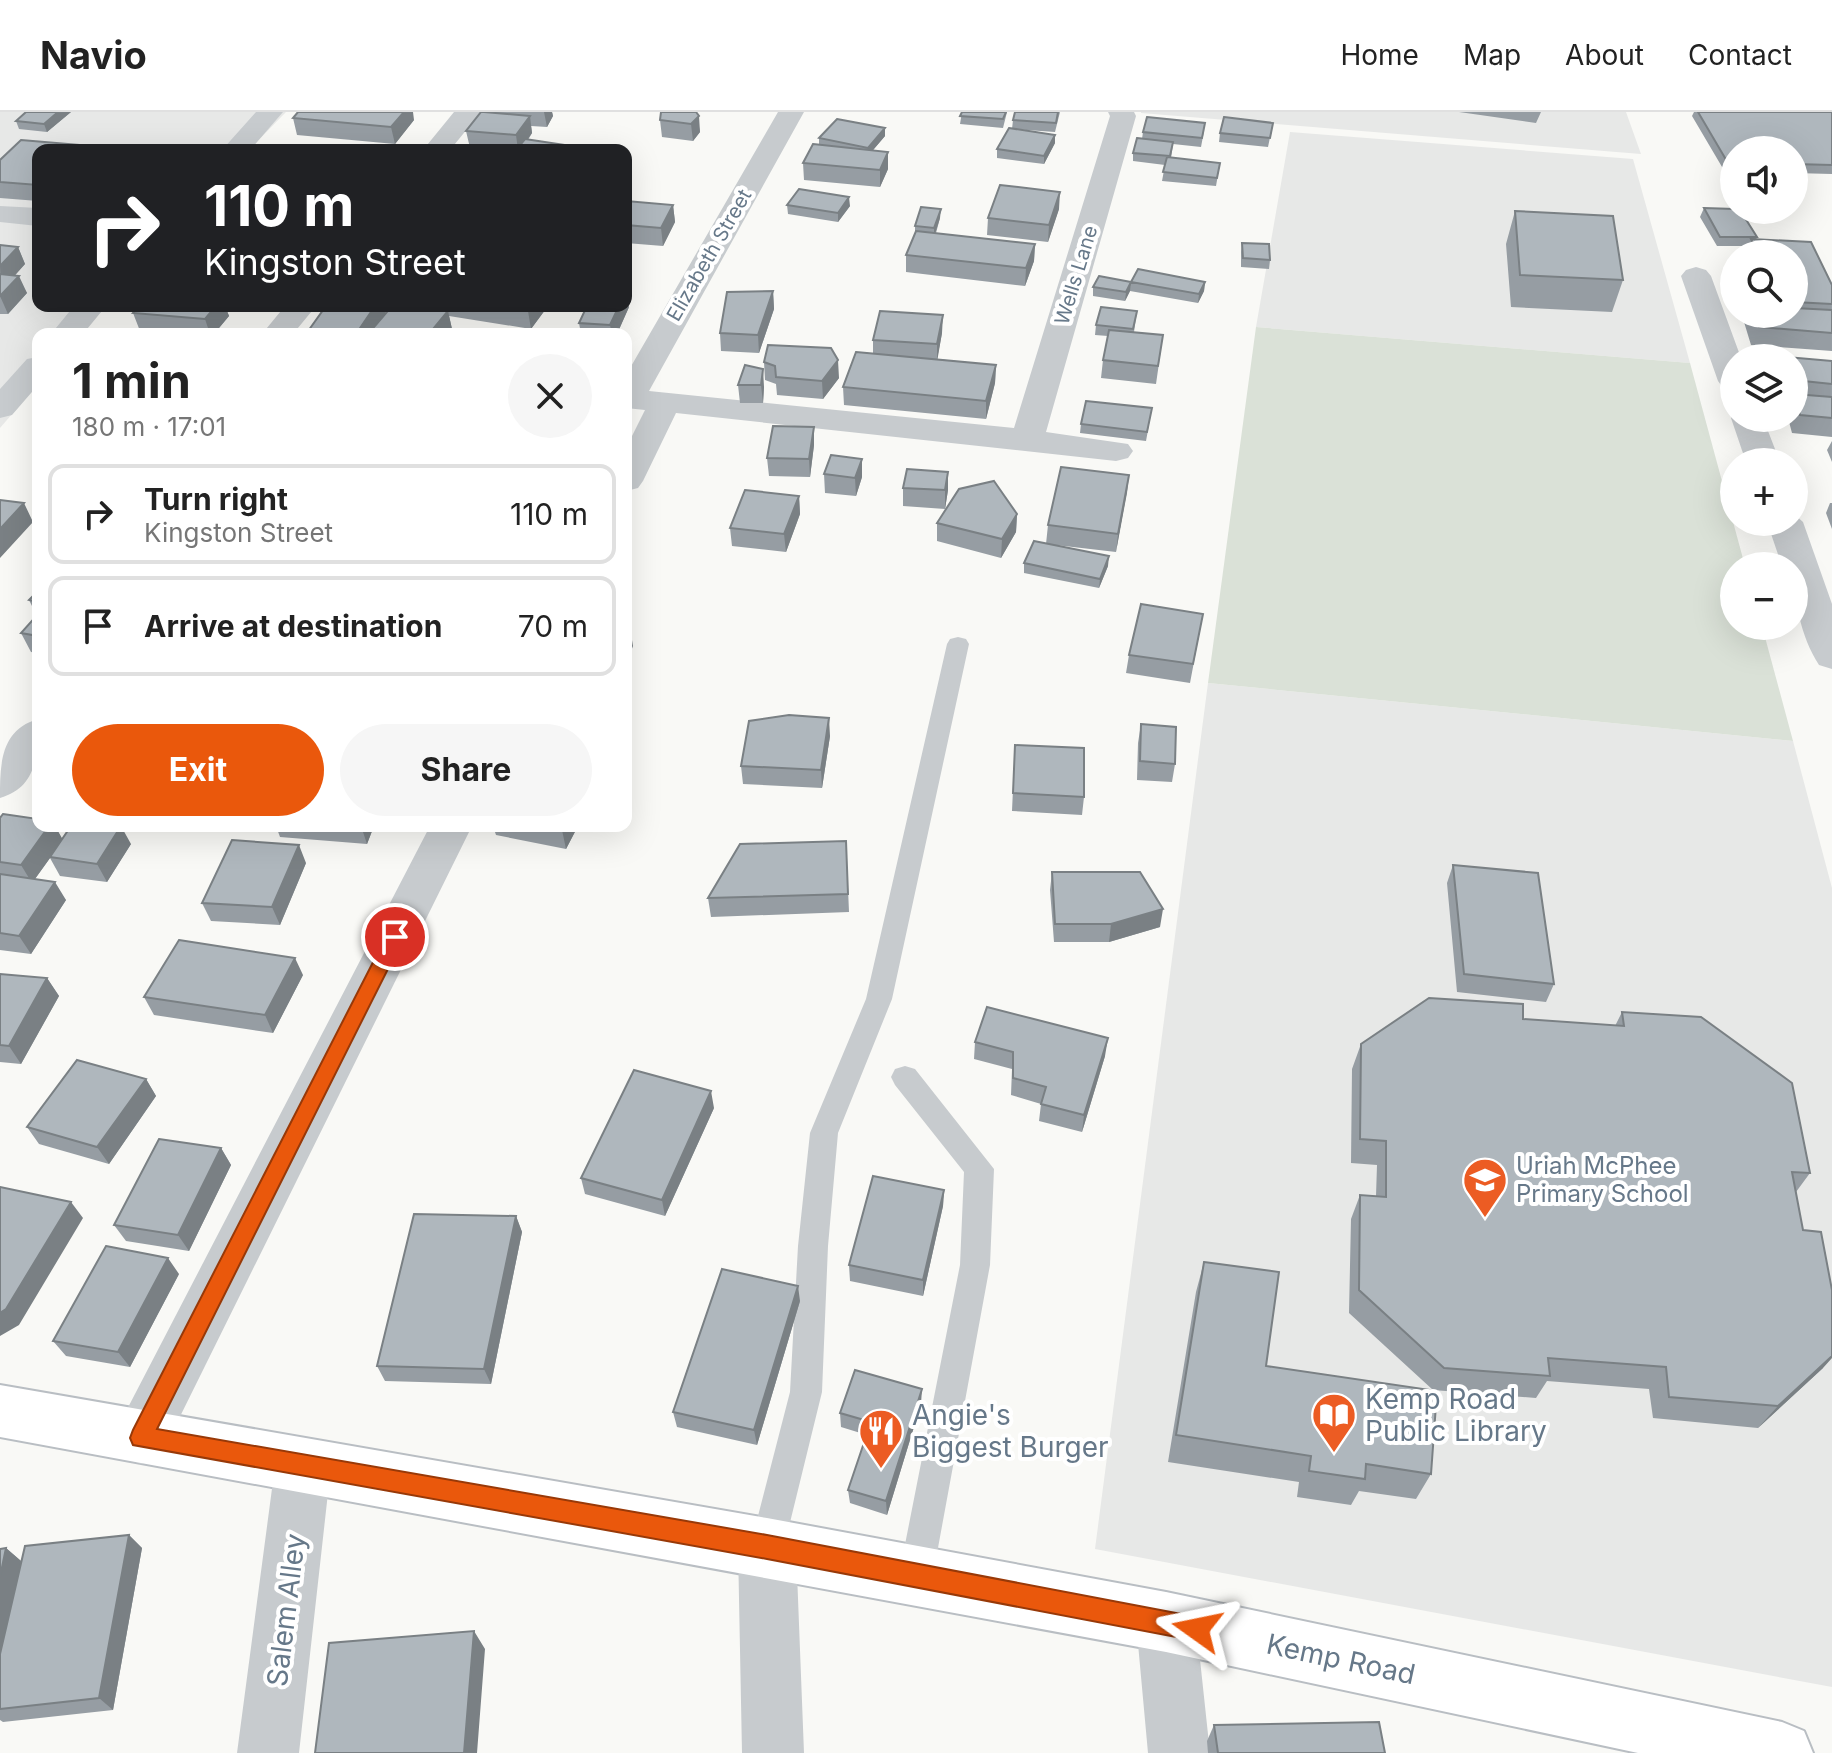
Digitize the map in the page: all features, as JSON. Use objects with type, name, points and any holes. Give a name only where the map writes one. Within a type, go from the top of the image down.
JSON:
[{"type":"street","points":[[241,144],[270,112]]},
{"type":"street","points":[[441,144],[468,112]]},
{"type":"street","name":"Elizabeth Street","points":[[632,389],[791,112]]},
{"type":"street","name":"Wells Lane","points":[[1027,439],[1123,116],[1121,112]]},
{"type":"street","points":[[0,214],[32,217]]},
{"type":"street","points":[[1696,276],[1727,344]]},
{"type":"street","points":[[71,328],[86,312]]},
{"type":"street","points":[[282,328],[296,312]]},
{"type":"street","points":[[0,408],[32,373]]},
{"type":"street","points":[[632,399],[1116,451]]},
{"type":"street","points":[[632,469],[665,403]]},
{"type":"street","points":[[1796,536],[1815,559],[1832,656]]},
{"type":"street","points":[[0,784],[32,741]]},
{"type":"street","points":[[141,1438],[448,832]]},
{"type":"street","name":"Kemp Road","points":[[0,1411],[767,1547],[1166,1622],[1782,1753]]},
{"type":"street","name":"Salem Alley","points":[[268,1753],[303,1466]]},
{"type":"street","points":[[767,1547],[773,1753]]},
{"type":"street","points":[[1166,1622],[1179,1753]]},
{"type":"lane","points":[[767,1547],[806,1392],[813,1246],[824,1133],[879,999],[958,644]]},
{"type":"lane","points":[[905,1077],[979,1169],[975,1265],[916,1575]]},
{"type":"shaded area","points":[[0,112],[286,112],[255,144],[32,144],[32,312],[100,312],[86,328],[32,328],[32,391],[0,428]]},
{"type":"shaded area","points":[[1626,112],[1641,154],[1141,113]]},
{"type":"shaded area","points":[[1290,132],[1633,159],[1690,363],[1256,327]]},
{"type":"shaded area","points":[[1256,327],[1690,363],[1720,474],[1720,536],[1737,536],[1741,552],[1720,552],[1720,640],[1766,640],[1793,741],[1208,683]]},
{"type":"shaded area","name":"Uriah McPhee Primary School","points":[[1208,683],[1793,741],[1832,888],[1832,1687],[1095,1549]]},
{"type":"building","points":[[26,112],[58,112],[44,124],[16,121]]},
{"type":"building","points":[[298,112],[404,112],[391,127],[293,118]]},
{"type":"building","points":[[481,112],[530,116],[516,135],[466,131]]},
{"type":"building","points":[[661,112],[696,112],[699,116],[691,124],[660,120]]},
{"type":"building","points":[[962,112],[1006,112],[1003,119],[960,116]]},
{"type":"building","points":[[1015,112],[1058,112],[1056,123],[1013,120]]},
{"type":"building","points":[[1698,112],[1832,112],[1832,165],[1808,164],[1808,136],[1720,136],[1720,149]]},
{"type":"building","points":[[1147,117],[1205,123],[1202,138],[1143,132]]},
{"type":"building","points":[[1224,117],[1273,123],[1270,138],[1220,133]]},
{"type":"building","points":[[837,119],[885,128],[868,148],[819,138]]},
{"type":"building","points":[[1009,128],[1055,135],[1044,156],[997,149]]},
{"type":"building","points":[[1137,138],[1173,142],[1170,156],[1133,153]]},
{"type":"building","points":[[525,139],[558,144],[521,144]]},
{"type":"building","points":[[21,140],[68,144],[32,144],[32,185],[0,182],[0,160]]},
{"type":"building","points":[[813,144],[888,152],[880,170],[803,163]]},
{"type":"building","points":[[1167,157],[1220,163],[1217,178],[1163,172]]},
{"type":"building","points":[[1000,185],[1060,192],[1049,225],[988,218]]},
{"type":"building","points":[[799,189],[849,197],[838,213],[787,205]]},
{"type":"building","points":[[632,202],[673,205],[661,228],[632,226]]},
{"type":"building","points":[[921,207],[941,209],[934,228],[915,226]]},
{"type":"building","points":[[1704,208],[1720,209],[1720,224],[1749,224],[1757,237],[1720,237]]},
{"type":"building","points":[[1515,211],[1613,216],[1623,280],[1520,275]]},
{"type":"building","points":[[916,231],[1035,244],[1026,268],[906,255]]},
{"type":"building","points":[[1808,242],[1811,242],[1832,285],[1832,304],[1808,303]]},
{"type":"building","points":[[1242,243],[1269,244],[1270,260],[1243,258]]},
{"type":"building","points":[[0,245],[18,247],[0,266]]},
{"type":"building","points":[[1138,269],[1205,282],[1199,294],[1131,282]]},
{"type":"building","points":[[0,274],[19,276],[0,296]]},
{"type":"building","points":[[1099,276],[1131,282],[1126,292],[1093,287]]},
{"type":"building","points":[[773,291],[758,335],[720,333],[727,292]]},
{"type":"building","points":[[1101,307],[1137,311],[1133,329],[1096,325]]},
{"type":"building","points":[[1808,309],[1832,310],[1832,333],[1771,328],[1808,328]]},
{"type":"building","points":[[880,311],[943,315],[937,344],[873,340]]},
{"type":"building","points":[[134,312],[211,312],[205,319]]},
{"type":"building","points":[[322,312],[371,312],[360,328],[310,328]]},
{"type":"building","points":[[387,312],[447,312],[434,328],[373,328]]},
{"type":"building","points":[[584,312],[616,312],[610,325],[579,323]]},
{"type":"building","points":[[1109,330],[1163,335],[1158,366],[1103,360]]},
{"type":"building","points":[[768,345],[831,348],[838,360],[822,381],[776,377],[775,366],[764,362]]},
{"type":"building","points":[[856,352],[996,365],[986,401],[843,387]]},
{"type":"building","points":[[1808,359],[1832,361],[1832,384],[1808,381]]},
{"type":"building","points":[[745,365],[763,369],[761,385],[738,385]]},
{"type":"building","points":[[1808,395],[1832,397],[1832,418],[1808,416]]},
{"type":"building","points":[[1086,401],[1152,408],[1147,432],[1081,424]]},
{"type":"building","points":[[773,426],[814,427],[809,459],[767,458]]},
{"type":"building","points":[[831,455],[862,459],[855,478],[824,474]]},
{"type":"building","points":[[1061,467],[1129,475],[1118,534],[1048,525]]},
{"type":"building","points":[[907,469],[948,472],[945,490],[903,488]]},
{"type":"building","points":[[994,481],[1017,514],[1002,539],[937,523],[959,489]]},
{"type":"building","points":[[745,490],[799,496],[784,534],[730,528]]},
{"type":"building","points":[[0,500],[24,503],[0,529]]},
{"type":"building","points":[[1034,541],[1109,556],[1100,579],[1024,563]]},
{"type":"building","points":[[1141,604],[1203,614],[1193,664],[1129,655]]},
{"type":"building","points":[[32,621],[32,635],[21,633]]},
{"type":"building","points":[[789,715],[829,718],[821,770],[741,766],[749,721]]},
{"type":"building","points":[[1141,724],[1176,727],[1175,764],[1140,761]]},
{"type":"building","points":[[1015,745],[1084,748],[1084,797],[1013,793]]},
{"type":"building","points":[[3,814],[32,818],[32,832],[45,832],[21,865],[0,862],[0,818]]},
{"type":"building","points":[[67,832],[117,832],[97,864],[50,857]]},
{"type":"building","points":[[232,840],[299,845],[272,907],[202,903]]},
{"type":"building","points":[[846,841],[848,894],[708,898],[740,844]]},
{"type":"building","points":[[1453,865],[1538,873],[1554,984],[1464,974]]},
{"type":"building","points":[[1052,872],[1140,872],[1163,909],[1111,924],[1055,924]]},
{"type":"building","points":[[0,874],[55,882],[19,936],[0,933]]},
{"type":"building","points":[[179,940],[295,958],[265,1015],[144,997]]},
{"type":"building","points":[[0,974],[47,978],[9,1046],[0,1045]]},
{"type":"building","points":[[1429,998],[1523,1004],[1523,1019],[1624,1026],[1622,1012],[1701,1017],[1792,1083],[1810,1173],[1792,1172],[1803,1230],[1821,1232],[1832,1290],[1832,1356],[1778,1406],[1669,1397],[1666,1367],[1548,1358],[1550,1376],[1444,1368],[1359,1290],[1360,1195],[1386,1197],[1386,1141],[1360,1139],[1361,1044]]},
{"type":"building","points":[[987,1007],[1108,1038],[1084,1115],[1041,1104],[1046,1087],[1013,1078],[1013,1052],[975,1042]]},
{"type":"building","points":[[77,1060],[146,1079],[97,1147],[27,1127]]},
{"type":"building","points":[[634,1070],[711,1091],[662,1200],[581,1178]]},
{"type":"building","points":[[159,1139],[221,1148],[178,1235],[114,1225]]},
{"type":"building","points":[[873,1176],[944,1190],[923,1280],[849,1265]]},
{"type":"building","points":[[0,1187],[71,1202],[6,1309],[0,1313]]},
{"type":"building","points":[[414,1214],[516,1216],[484,1369],[377,1366]]},
{"type":"building","points":[[106,1246],[168,1258],[118,1352],[53,1341]]},
{"type":"building","points":[[1204,1262],[1279,1272],[1266,1366],[1437,1391],[1431,1474],[1366,1464],[1365,1479],[1309,1471],[1311,1456],[1176,1435]]},
{"type":"building","points":[[722,1269],[798,1286],[754,1430],[673,1412]]},
{"type":"building","name":"Angie's Biggest Burger","points":[[855,1370],[922,1389],[886,1501],[848,1490],[871,1422],[840,1413]]},
{"type":"building","points":[[129,1535],[99,1698],[0,1709],[0,1654],[25,1546]]},
{"type":"building","points":[[6,1548],[0,1577],[0,1549]]},
{"type":"building","points":[[474,1631],[464,1753],[315,1753],[329,1643]]},
{"type":"building","points":[[1379,1722],[1385,1753],[1218,1753],[1214,1725]]},
{"type":"place","name":"Uriah McPhee Primary School","points":[[1485,1219]]},
{"type":"place","name":"Kemp Road Public Library","points":[[1334,1454]]},
{"type":"place","name":"Angie's Biggest Burger","points":[[881,1470]]},
{"type":"route","points":[[395,937],[141,1438],[767,1547],[1197,1629]]}]
